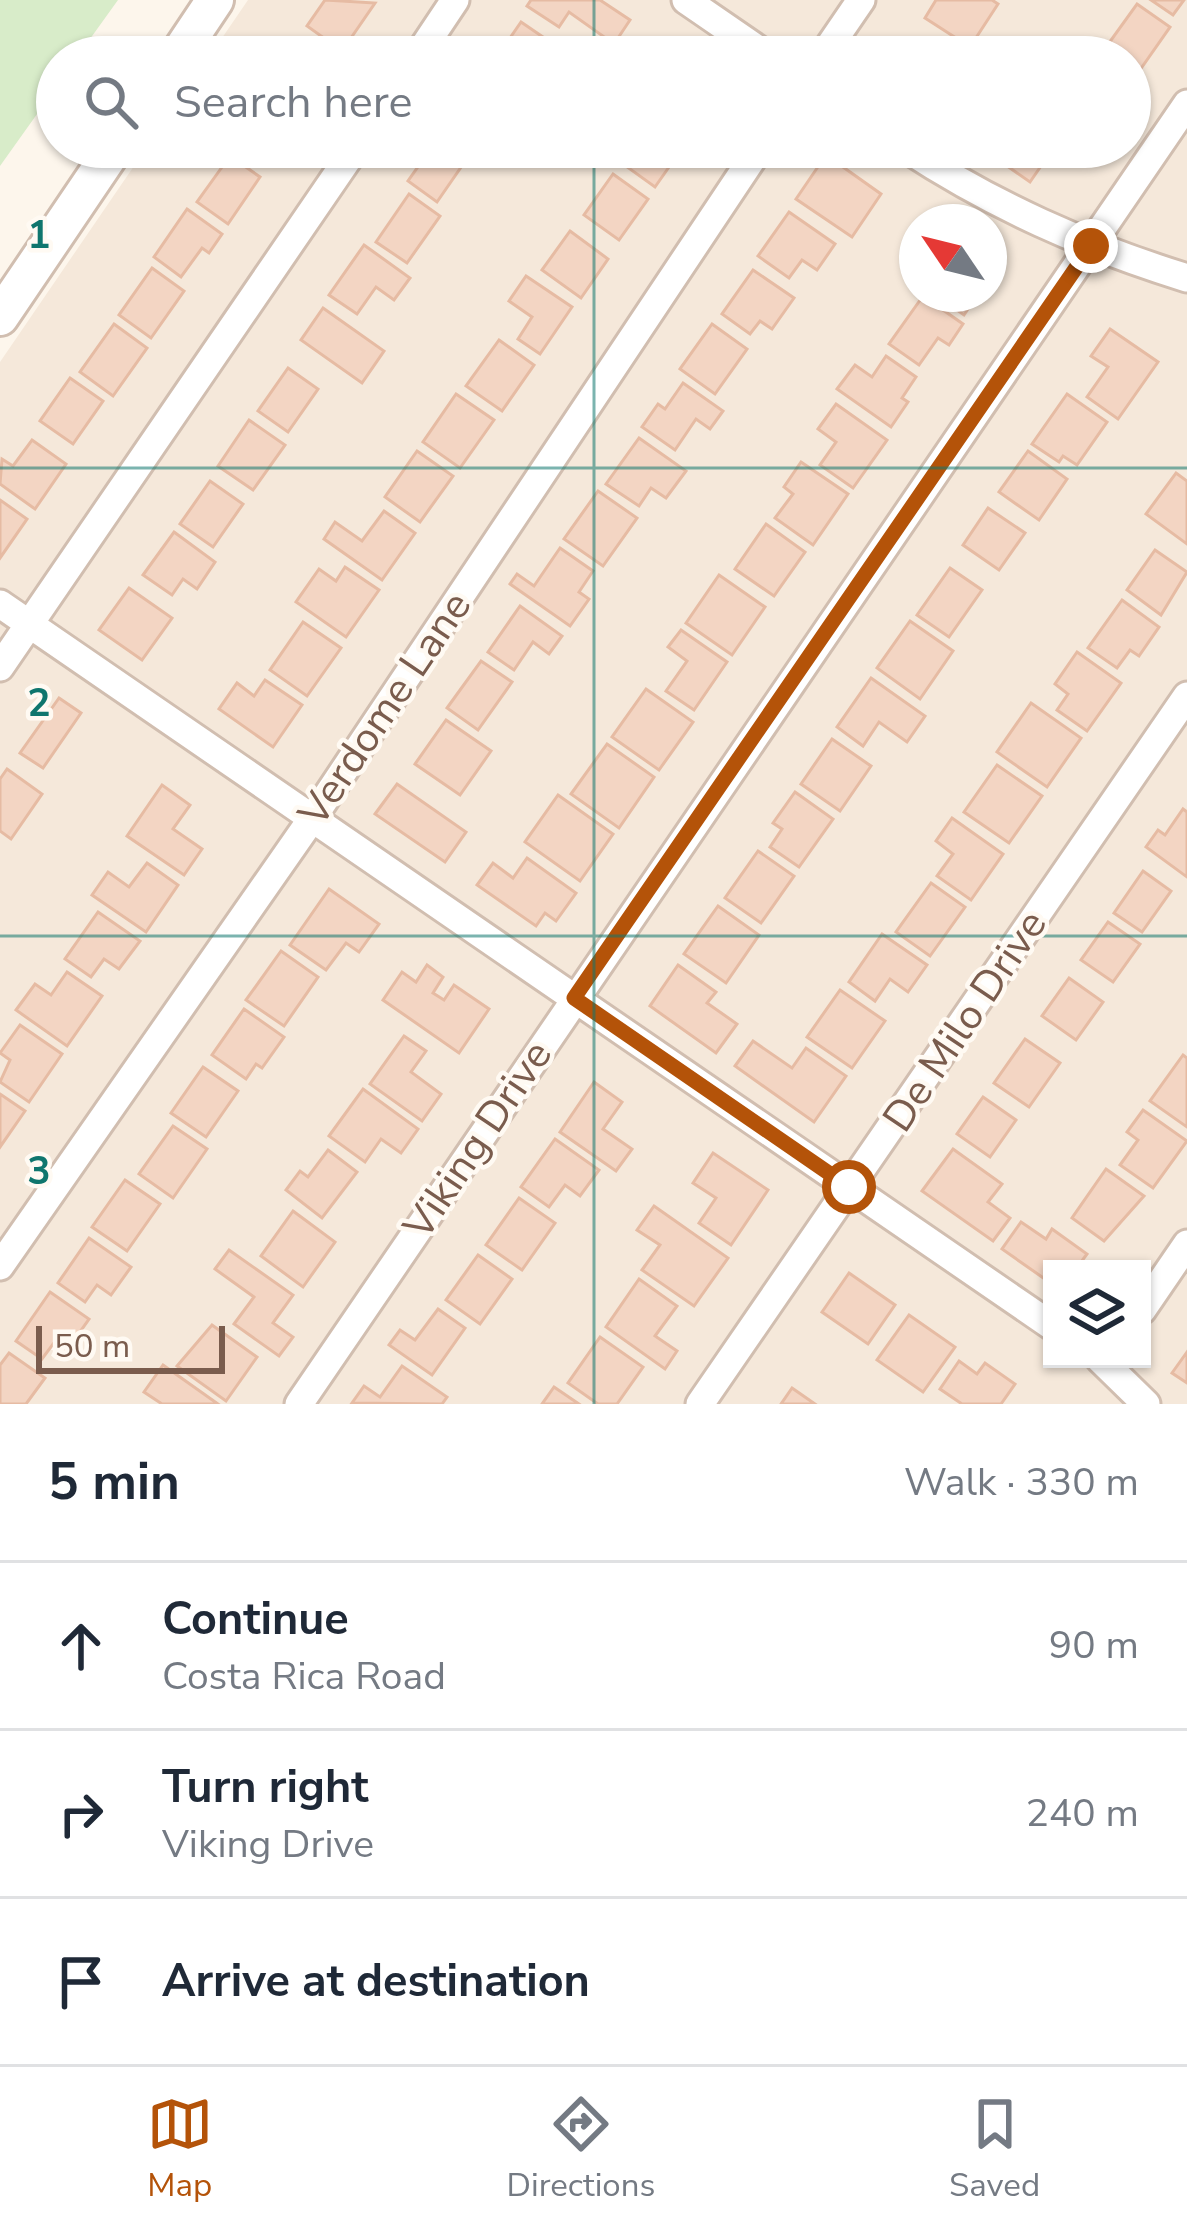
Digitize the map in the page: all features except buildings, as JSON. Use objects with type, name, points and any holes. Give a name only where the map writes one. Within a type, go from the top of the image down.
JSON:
[{"type":"street","points":[[191,36],[215,0]]},
{"type":"street","points":[[431,36],[455,0]]},
{"type":"street","points":[[686,0],[739,36]]},
{"type":"street","points":[[836,36],[861,0]]},
{"type":"street","name":"Viking Drive","points":[[1151,157],[1187,104]]},
{"type":"street","points":[[0,317],[102,168]]},
{"type":"street","points":[[0,668],[342,168]]},
{"type":"street","name":"Verdome Lane","points":[[0,1266],[311,820],[746,168]]},
{"type":"street","points":[[936,168],[976,195],[1091,246],[1187,278]]},
{"type":"street","name":"Viking Drive","points":[[298,1404],[1144,168]]},
{"type":"street","points":[[0,604],[1043,1320]]},
{"type":"street","name":"De Milo Drive","points":[[700,1404],[1187,696]]},
{"type":"street","points":[[1151,1297],[1187,1244]]},
{"type":"street","points":[[1112,1368],[1146,1404]]},
{"type":"shaded area","points":[[248,0],[1187,0],[1187,1404],[0,1404],[0,362],[133,168],[1151,168],[1151,36],[223,36]]},
{"type":"green space","points":[[0,0],[118,0],[92,36],[36,36],[36,115],[0,166]]},
{"type":"route","points":[[849,1187],[574,998],[1091,246]]}]
